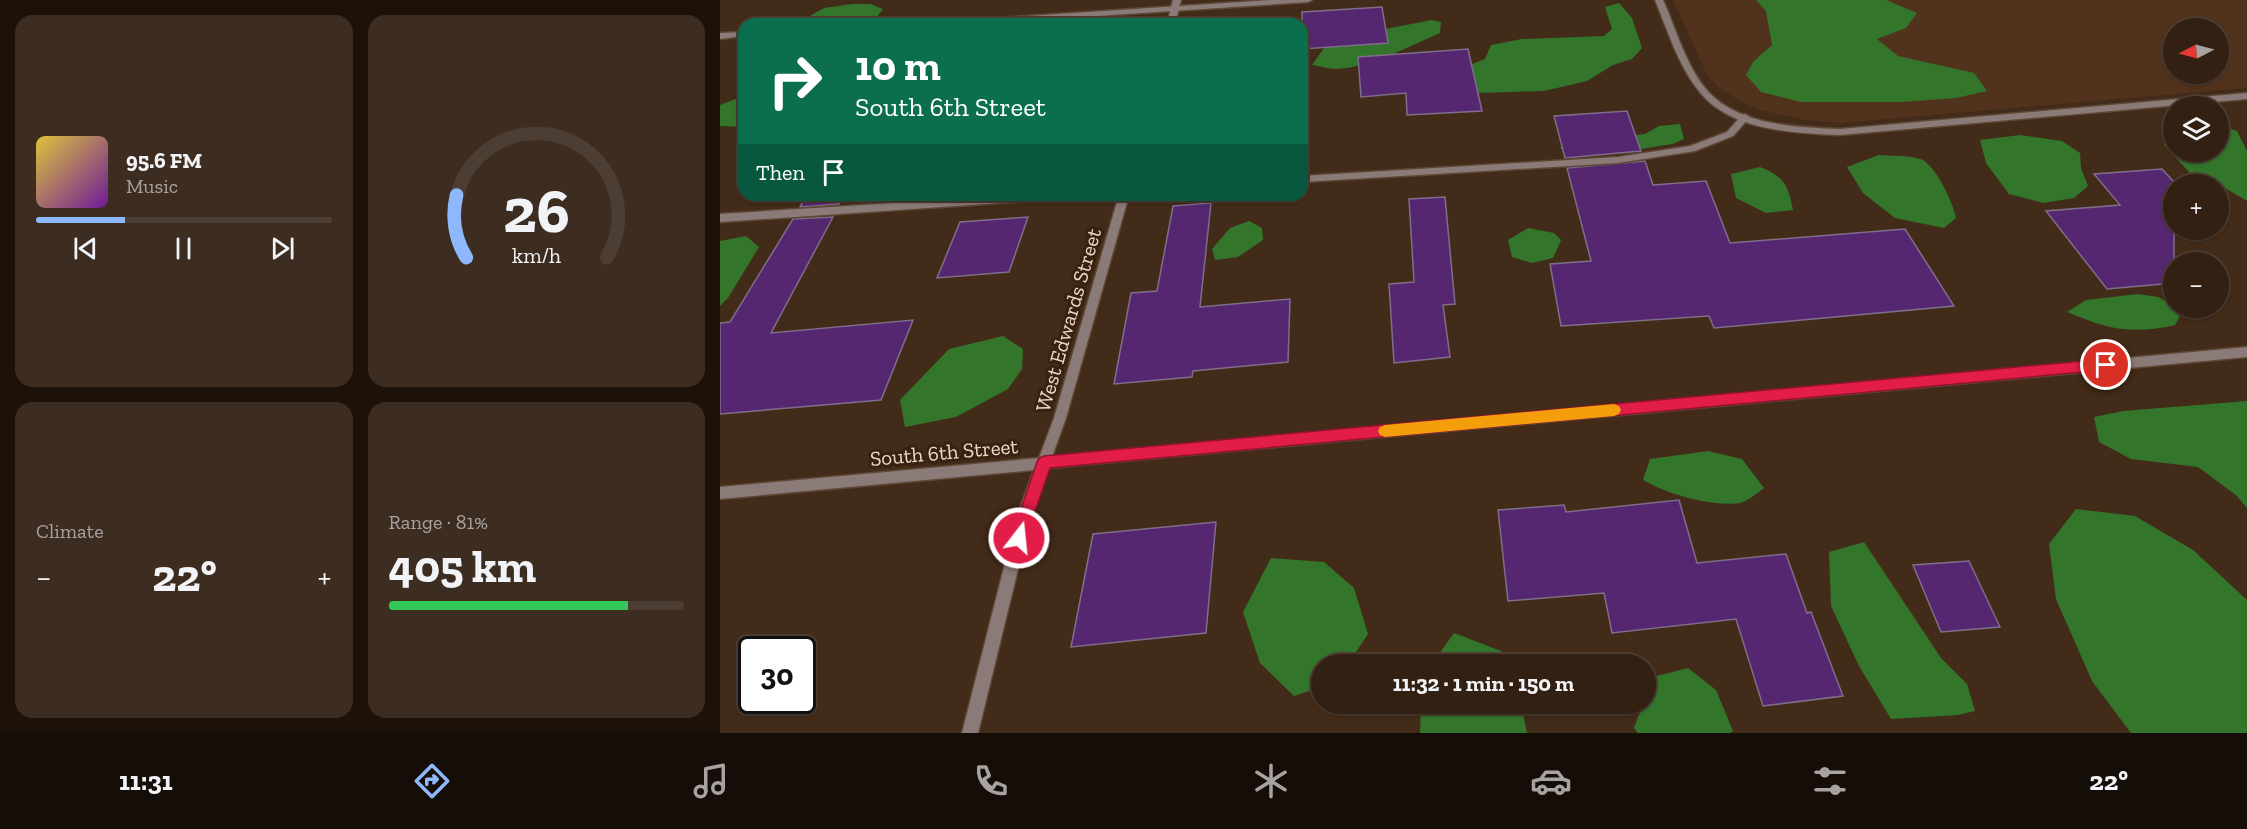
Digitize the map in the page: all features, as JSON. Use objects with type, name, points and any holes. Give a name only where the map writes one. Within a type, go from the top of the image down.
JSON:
[{"type":"street","points":[[1009,18],[1176,4],[1308,0]]},
{"type":"street","points":[[1659,0],[1695,80],[1705,94],[1726,109],[1784,129],[1840,132],[2247,96]]},
{"type":"street","points":[[720,36],[738,34]]},
{"type":"street","points":[[1308,179],[1618,160],[1692,149],[1730,134],[1745,117]]},
{"type":"street","points":[[720,218],[982,201]]},
{"type":"street","name":"West Edwards Street","points":[[970,733],[1024,516],[1060,418],[1122,201]]},
{"type":"street","name":"South 6th Street","points":[[720,493],[2247,352]]},
{"type":"shaded area","points":[[1673,0],[2247,0],[2247,88],[1841,123],[1805,120],[1760,110],[1718,87],[1706,73]]},
{"type":"green space","points":[[1756,0],[1886,0],[1917,13],[1906,28],[1877,39],[1898,56],[1974,73],[1987,91],[1956,98],[1903,102],[1801,102],[1761,92],[1746,75],[1753,62],[1772,45],[1766,11]]},
{"type":"green space","points":[[1619,3],[1632,18],[1642,48],[1632,59],[1613,65],[1587,81],[1544,91],[1475,93],[1460,69],[1485,59],[1491,45],[1522,39],[1604,36],[1612,29],[1605,7]]},
{"type":"green space","points":[[870,4],[883,9],[876,18],[806,18],[824,8]]},
{"type":"green space","points":[[1432,20],[1441,22],[1440,33],[1389,56],[1348,68],[1333,69],[1312,65],[1324,48],[1329,33],[1375,31]]},
{"type":"green space","points":[[738,99],[738,127],[720,126],[720,105]]},
{"type":"green space","points":[[1680,124],[1684,139],[1673,144],[1601,153],[1559,148],[1575,142],[1645,134],[1659,126]]},
{"type":"green space","points":[[2229,128],[2237,131],[2247,151],[2247,201],[2229,190],[2229,174],[2190,173],[2180,162],[2229,162]]},
{"type":"green space","points":[[2020,135],[2062,141],[2080,153],[2081,168],[2088,186],[2074,198],[2043,203],[2009,194],[1986,163],[1980,140]]},
{"type":"green space","points":[[1879,155],[1918,158],[1928,164],[1944,186],[1956,218],[1944,228],[1895,218],[1863,193],[1847,167]]},
{"type":"green space","points":[[1760,167],[1775,174],[1784,182],[1793,210],[1766,213],[1736,198],[1731,174]]},
{"type":"green space","points":[[1249,221],[1262,228],[1263,240],[1238,257],[1215,260],[1212,249],[1230,228]]},
{"type":"green space","points":[[1528,228],[1554,233],[1561,240],[1553,258],[1532,263],[1512,257],[1508,240]]},
{"type":"green space","points":[[746,236],[759,247],[728,298],[720,306],[720,241]]},
{"type":"green space","points":[[2138,294],[2158,297],[2163,300],[2163,318],[2179,318],[2175,325],[2132,330],[2095,323],[2067,312],[2086,300]]},
{"type":"green space","points":[[1003,336],[1023,349],[1022,369],[1008,389],[956,417],[905,427],[900,400],[949,349]]},
{"type":"green space","points":[[2247,401],[2247,508],[2236,495],[2198,467],[2131,459],[2099,442],[2094,417],[2123,411]]},
{"type":"green space","points":[[1708,451],[1742,459],[1764,488],[1749,499],[1729,504],[1703,501],[1677,494],[1643,480],[1650,459]]},
{"type":"green space","points":[[2076,509],[2135,516],[2193,550],[2247,600],[2247,733],[2131,733],[2092,681],[2056,599],[2049,544]]},
{"type":"green space","points":[[1864,542],[1941,658],[1967,684],[1975,711],[1958,715],[1891,719],[1859,666],[1831,606],[1829,552]]},
{"type":"green space","points":[[1271,558],[1324,562],[1354,588],[1368,634],[1355,654],[1311,654],[1311,690],[1294,696],[1260,663],[1243,612]]},
{"type":"green space","points":[[1454,633],[1501,651],[1503,654],[1439,654]]},
{"type":"green space","points":[[1688,668],[1716,690],[1733,731],[1730,733],[1638,733],[1634,728],[1639,714],[1656,714],[1656,676]]},
{"type":"green space","points":[[1421,714],[1523,714],[1527,733],[1420,733]]},
{"type":"building","points":[[1382,7],[1388,43],[1308,49],[1308,18],[1302,18],[1302,12]]},
{"type":"building","points":[[1468,49],[1482,111],[1407,115],[1406,93],[1361,97],[1358,57]]},
{"type":"building","points":[[1627,111],[1641,151],[1565,158],[1554,116]]},
{"type":"building","points":[[1645,161],[1653,185],[1706,181],[1730,243],[1905,229],[1954,306],[1714,328],[1709,316],[1561,326],[1550,264],[1591,261],[1567,168]]},
{"type":"building","points":[[2162,169],[2167,174],[2163,174],[2163,240],[2174,240],[2174,252],[2163,252],[2163,284],[2107,289],[2046,211],[2120,205],[2094,174]]},
{"type":"building","points":[[1445,197],[1455,304],[1443,305],[1450,357],[1394,363],[1389,284],[1414,282],[1409,199]]},
{"type":"building","points":[[804,201],[841,201],[839,204],[800,207]]},
{"type":"building","points":[[1211,203],[1200,307],[1290,299],[1288,362],[1193,371],[1192,377],[1114,384],[1131,293],[1157,291],[1173,206]]},
{"type":"building","points":[[833,217],[771,333],[913,320],[881,400],[720,414],[720,323],[730,322],[793,219]]},
{"type":"building","points":[[1028,217],[1009,272],[937,278],[960,222]]},
{"type":"building","points":[[1679,500],[1697,563],[1786,554],[1807,613],[1811,612],[1843,696],[1763,706],[1736,619],[1612,633],[1604,593],[1508,601],[1498,510],[1564,505],[1566,512]]},
{"type":"building","points":[[1216,522],[1206,633],[1071,647],[1093,534]]},
{"type":"building","points":[[1969,561],[2000,627],[1941,632],[1913,565]]},
{"type":"slow traffic","points":[[1385,431],[1614,410]]},
{"type":"route","points":[[1019,538],[1024,516],[1044,462],[2106,365]]}]
